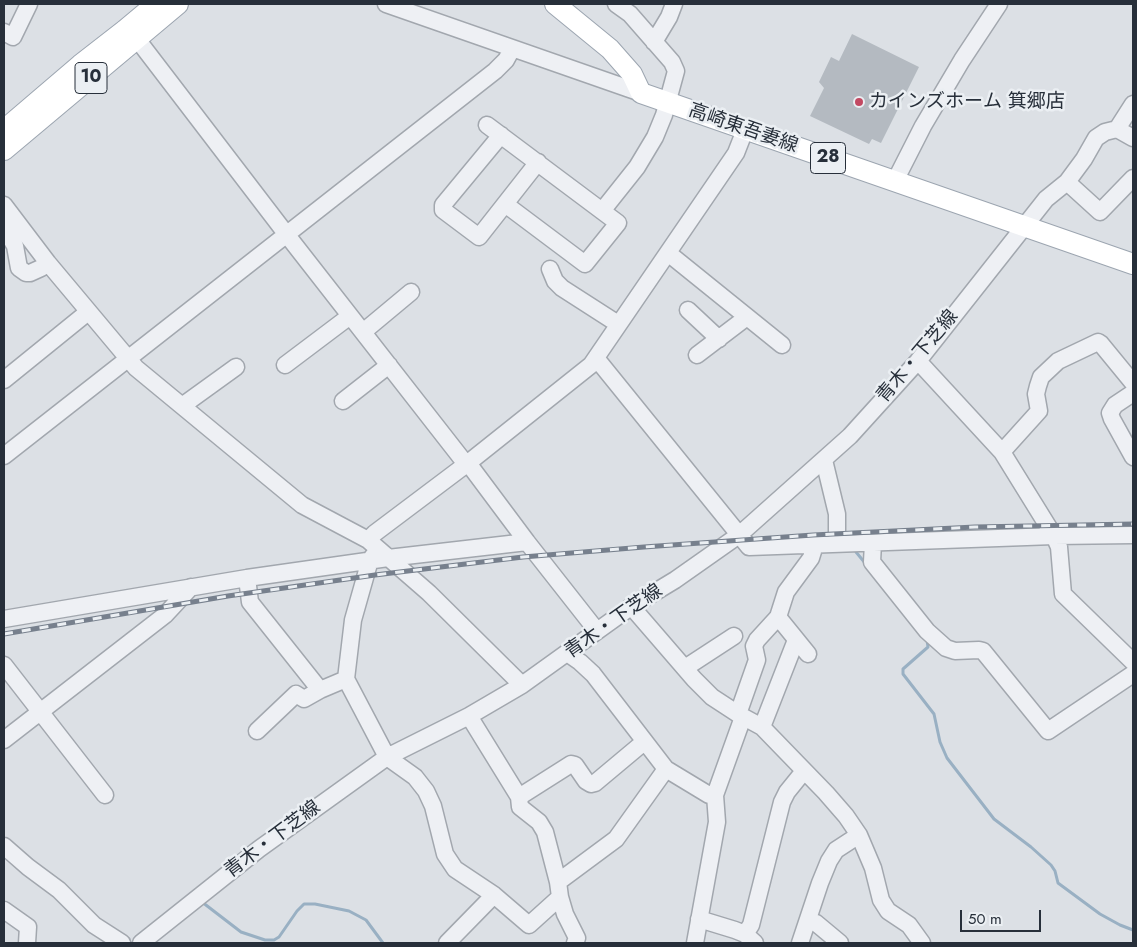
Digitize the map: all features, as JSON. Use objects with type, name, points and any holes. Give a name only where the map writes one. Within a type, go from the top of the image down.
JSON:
[{"type":"main road","name":"10","points":[[4,130],[80,65],[156,4]]},
{"type":"main road","name":"10","points":[[4,150],[178,4]]},
{"type":"main road","points":[[555,4],[610,49],[632,74],[641,93]]},
{"type":"main road","name":"高崎東吾妻線","points":[[641,93],[1133,264]]},
{"type":"street","points":[[4,32],[13,37],[29,4]]},
{"type":"street","points":[[386,4],[641,93]]},
{"type":"street","points":[[602,211],[637,167],[655,137],[668,102],[676,71],[672,62],[630,14],[616,4]]},
{"type":"street","points":[[654,42],[669,17],[674,4]]},
{"type":"street","points":[[895,181],[923,126],[962,60],[1000,4]]},
{"type":"street","points":[[137,39],[350,316],[462,459],[468,462],[527,542],[597,630]]},
{"type":"street","points":[[4,456],[495,71],[506,60],[512,49]]},
{"type":"street","points":[[1133,104],[1117,129],[1133,138]]},
{"type":"street","points":[[487,125],[618,223],[585,264],[505,204]]},
{"type":"street","name":"青木・下芝線","points":[[140,943],[259,849],[387,757],[469,716],[522,685],[597,630],[739,535],[850,436],[918,361],[1046,199],[1067,182],[1084,159],[1096,138],[1105,132],[1117,129]]},
{"type":"street","points":[[666,769],[616,839],[559,890],[529,925],[494,895],[455,869],[444,854],[433,806],[426,791],[415,777],[387,757],[346,679],[353,620],[376,552],[375,533],[591,365],[736,153],[745,130]]},
{"type":"street","points":[[501,135],[443,205],[443,210],[480,237],[538,162]]},
{"type":"street","points":[[1067,182],[1100,212],[1133,178]]},
{"type":"street","points":[[4,205],[48,263],[136,368],[302,505],[376,552],[429,592],[522,685]]},
{"type":"street","points":[[4,227],[15,246],[19,268],[26,273],[30,273],[48,263]]},
{"type":"street","points":[[668,253],[782,345]]},
{"type":"street","points":[[550,269],[555,281],[562,288],[618,324]]},
{"type":"street","points":[[363,332],[411,292]]},
{"type":"street","points":[[688,310],[719,339]]},
{"type":"street","points":[[4,380],[88,312]]},
{"type":"street","points":[[285,364],[350,316]]},
{"type":"street","points":[[697,355],[747,317]]},
{"type":"street","points":[[1002,452],[1039,411],[1036,394],[1041,377],[1058,361],[1098,342],[1102,344],[1133,383]]},
{"type":"street","points":[[596,358],[749,547],[1133,535]]},
{"type":"street","points":[[918,361],[1002,452],[1059,547],[1063,594],[1133,662]]},
{"type":"street","points":[[343,401],[389,365]]},
{"type":"street","points":[[182,406],[236,367]]},
{"type":"street","points":[[1133,393],[1115,404],[1110,414],[1133,456]]},
{"type":"street","points":[[824,460],[837,514],[837,544]]},
{"type":"street","points":[[4,618],[191,588],[376,552],[527,542]]},
{"type":"street","points":[[873,543],[872,562],[927,631],[946,648],[955,651],[983,651],[1048,731],[1133,674]]},
{"type":"street","points":[[695,943],[717,822],[715,795],[757,660],[754,646],[778,617],[786,592],[811,558],[815,545]]},
{"type":"street","points":[[246,578],[250,602],[320,690]]},
{"type":"street","points":[[4,740],[166,615],[191,588]]},
{"type":"street","points":[[632,606],[712,697],[740,716],[762,727],[846,816],[859,835],[873,868],[881,900],[888,911],[909,925],[922,943]]},
{"type":"street","points":[[778,617],[808,654]]},
{"type":"street","points":[[685,668],[734,636]]},
{"type":"street","points":[[762,727],[796,640]]},
{"type":"street","points":[[567,653],[592,674],[666,769],[709,795],[715,795]]},
{"type":"street","points":[[4,666],[105,795]]},
{"type":"street","points":[[257,731],[296,694],[304,699],[346,679]]},
{"type":"street","points":[[469,716],[519,797],[520,807],[539,822],[545,832],[565,914],[577,938],[575,943]]},
{"type":"street","points":[[519,797],[571,764],[574,765],[586,781],[591,784],[596,783],[644,742]]},
{"type":"street","points":[[698,919],[720,924],[750,939],[751,926],[782,802],[786,792],[804,771]]},
{"type":"street","points":[[800,943],[829,861],[836,850],[859,835]]},
{"type":"street","points":[[5,849],[59,890],[94,925],[122,943]]},
{"type":"street","points":[[447,943],[494,895]]},
{"type":"street","points":[[4,910],[28,927],[28,943]]},
{"type":"street","points":[[808,920],[816,922],[840,943]]},
{"type":"building","name":"カインズホーム 箕郷店","points":[[852,34],[919,67],[881,143],[872,139],[869,144],[810,116],[824,88],[819,82],[831,57],[839,61]]},
{"type":"waterway","points":[[856,552],[865,563]]},
{"type":"waterway","points":[[927,640],[928,647],[903,669],[903,674],[934,714],[940,742],[947,758],[994,819],[1051,865],[1055,871],[1058,883],[1100,914],[1133,930]]},
{"type":"waterway","points":[[202,902],[241,932],[265,940],[274,940],[279,937],[304,904],[315,904],[349,911],[366,920],[383,943]]},
{"type":"railway","points":[[4,634],[228,596],[375,575],[523,557],[813,535],[975,527],[1133,524]]},
{"type":"place","name":"カインズホーム 箕郷店","points":[[859,102]]}]
